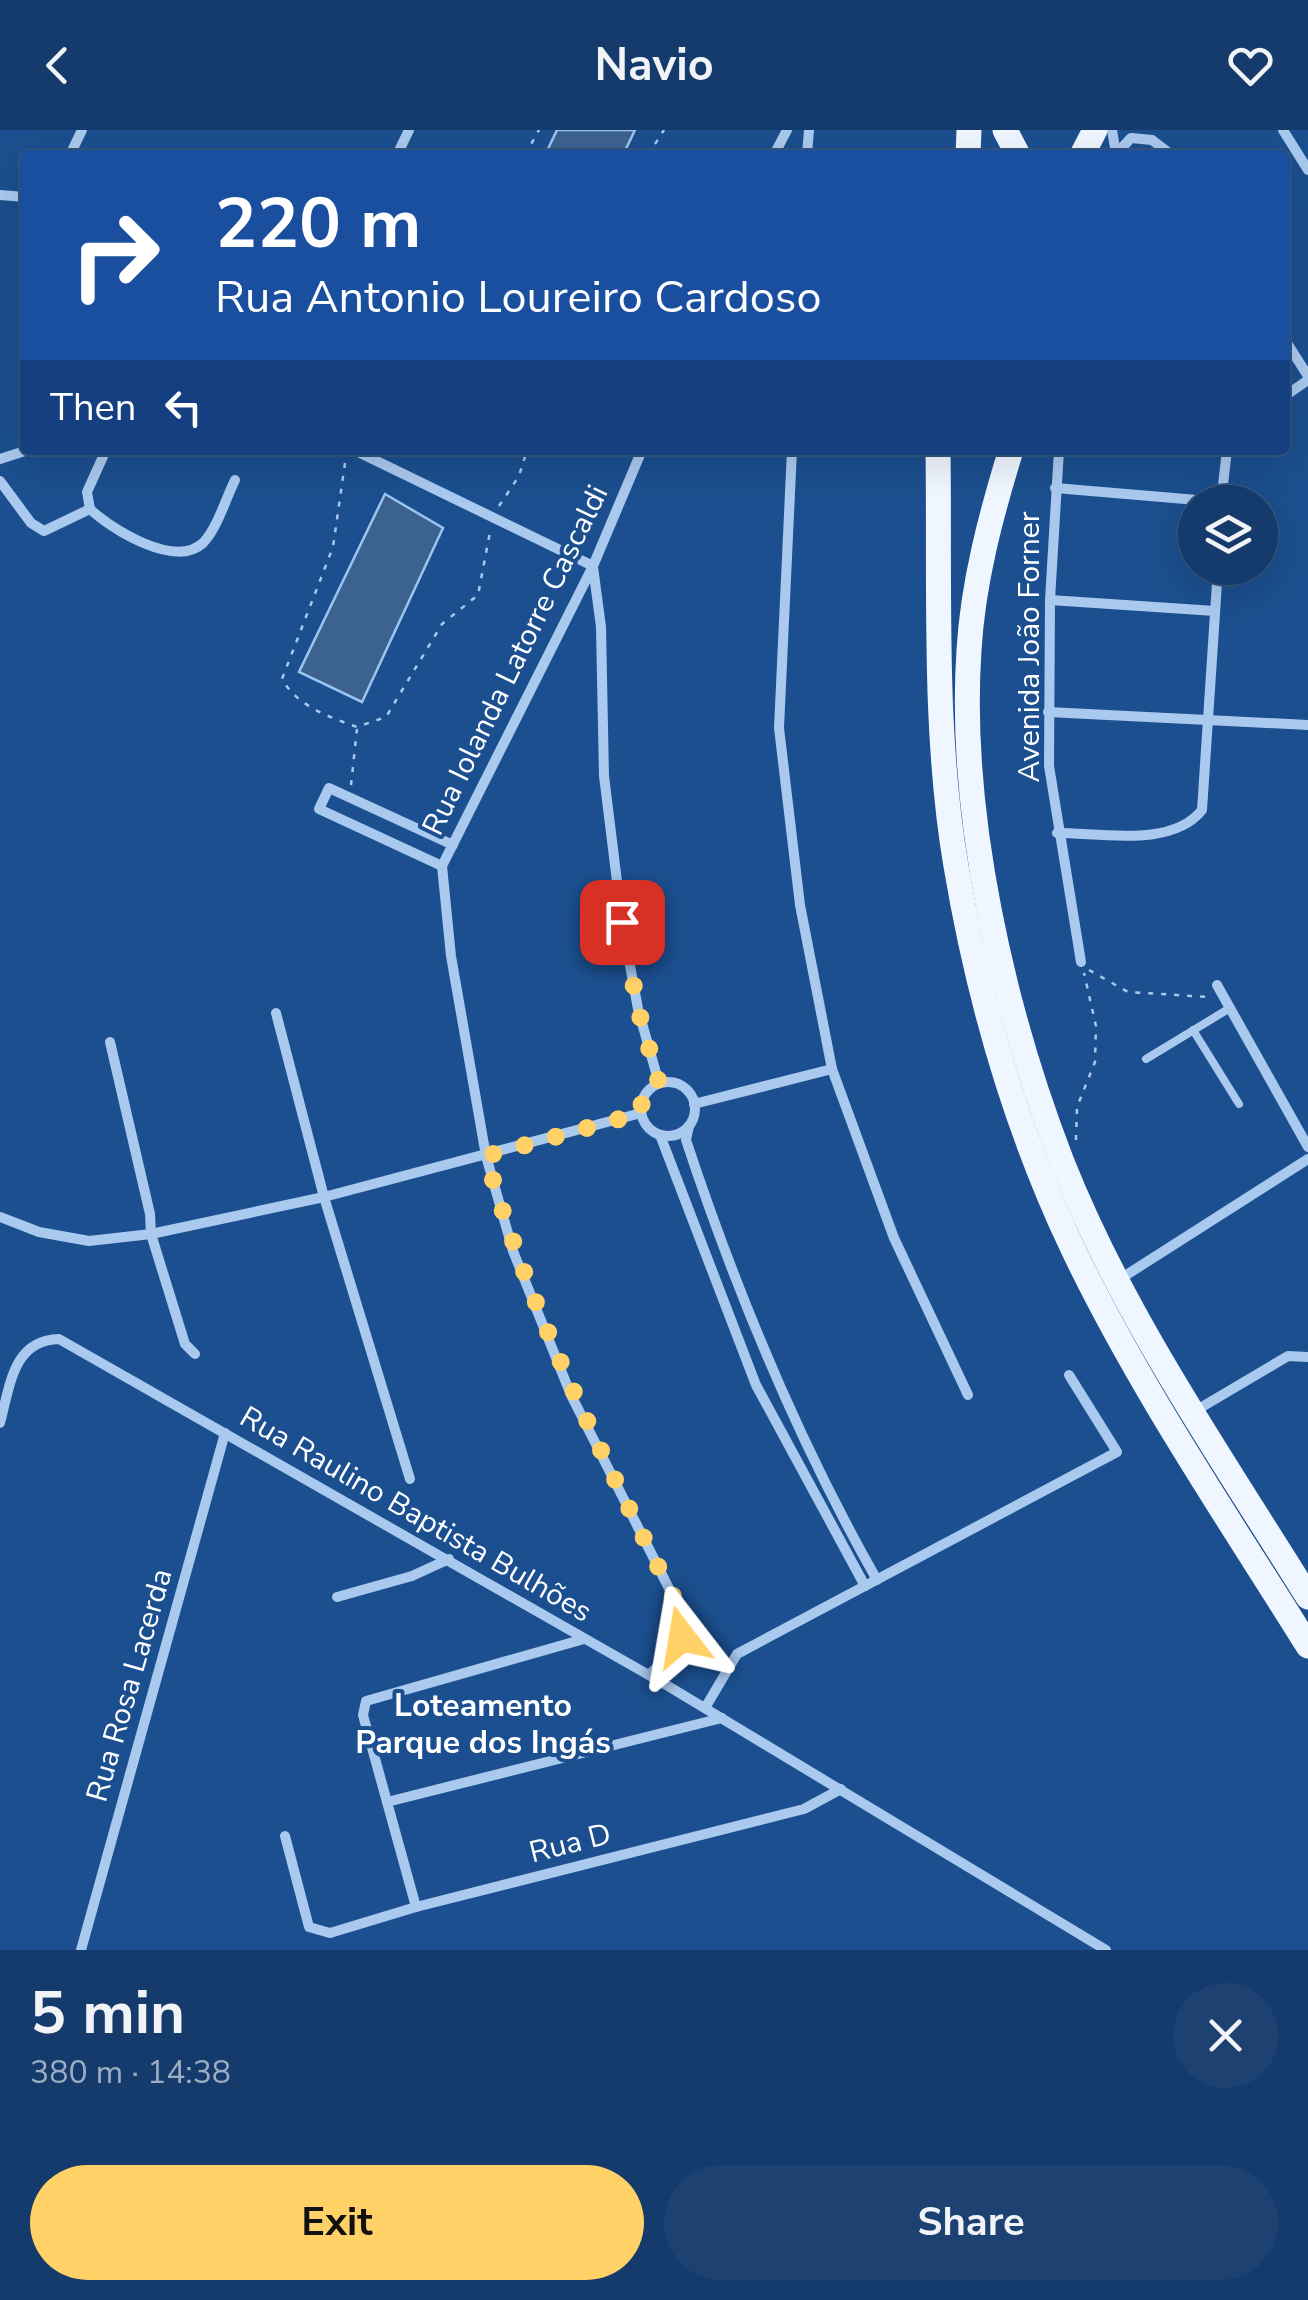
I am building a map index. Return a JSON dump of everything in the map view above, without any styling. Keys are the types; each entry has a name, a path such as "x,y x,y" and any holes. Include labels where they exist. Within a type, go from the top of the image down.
{"main road":[{"path":"938,455 943,712 955,863 978,972 1009,1086 1066,1232 1110,1322 1308,1646"},
{"path":"1010,455 972,616 968,699 976,814 1004,968 1032,1076 1063,1164 1119,1280 1194,1412 1308,1597"}],"street":[{"path":"1283,130 1308,170"},
{"path":"1120,150 1131,138 1140,137 1163,150"},
{"path":"1290,348 1308,378"},
{"path":"104,455 87,492 90,509 128,537 155,547 193,548 204,542 236,480"},
{"path":"363,455 493,514 593,566 601,627 604,776 620,904 638,1009 659,1083"},
{"name":"Rua Iolanda Latorre Cascaldi","path":"640,455 593,566 442,866 451,956 486,1156 513,1252 572,1395 685,1620 674,1650 649,1675"},
{"path":"792,455 778,728 800,906 832,1069 894,1238 968,1395"},
{"name":"Avenida João Forner","path":"1059,455 1048,712 1057,832 1081,962"},
{"path":"1223,485 1226,455"},
{"path":"0,481 30,523 44,531 90,509"},
{"path":"1055,488 1178,498"},
{"path":"1057,832 1171,832 1190,824 1202,810 1217,585"},
{"path":"1050,600 1215,611"},
{"path":"1048,712 1308,724"},
{"path":"442,866 319,808 329,788 453,844"},
{"path":"1217,985 1308,1147"},
{"path":"276,1013 324,1197 410,1478"},
{"path":"110,1042 150,1214 150,1234 185,1344 195,1354"},
{"path":"694,1104 832,1069"},
{"path":"865,1586 826,1523 756,1385 660,1135 648,1127 641,1113 642,1098 659,1083 682,1086 694,1104 686,1140 753,1330 815,1465 877,1580"},
{"path":"0,1217 38,1232 89,1241 150,1234 324,1197 641,1113"},
{"path":"660,1135 676,1134 688,1126"},
{"path":"1119,1280 1308,1159"},
{"name":"Rua Raulino Baptista Bulhões","path":"0,1423 16,1368 26,1350 40,1340 59,1340 649,1675 1106,1950"},
{"path":"1194,1412 1288,1356 1308,1357"},
{"path":"705,1708 737,1654 1117,1452 1069,1375"},
{"name":"Rua Rosa Lacerda","path":"80,1950 225,1433"},
{"path":"337,1596 412,1576 449,1559"},
{"path":"416,1907 363,1715 366,1701 584,1639"},
{"path":"387,1802 722,1718"},
{"name":"Rua D","path":"285,1836 309,1926 330,1934 416,1907 804,1810 841,1789"}],"lane":[{"path":"1146,1059 1194,1030 1227,1003"},
{"path":"1194,1030 1239,1104"}],"path":[{"path":"350,455 340,476 333,548 282,679 305,704 356,727 386,717 442,624 478,595 493,514 519,476 525,455"},
{"path":"348,796 356,727"},
{"path":"1081,962 1099,979 1128,992 1227,1003"},
{"path":"1076,1151 1077,1107 1094,1062 1096,1026 1081,962"}],"water":[{"path":"557,130 635,130 625,150 547,150"},
{"path":"385,494 443,528 362,702 299,672"}],"district":[{"name":"Loteamento Parque dos Ingás","path":"483,1724"}],"route":[{"path":"622,922 638,1009 659,1083 642,1098 641,1113 486,1156 513,1252 572,1395 685,1620 682,1637"}]}
